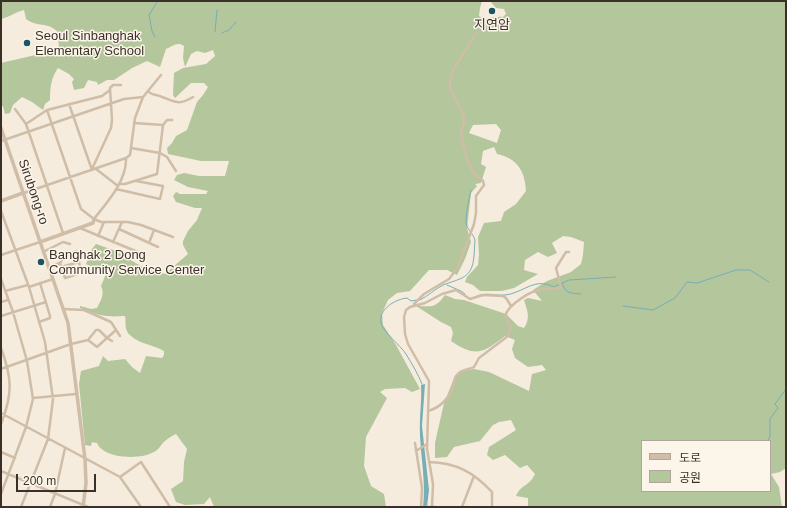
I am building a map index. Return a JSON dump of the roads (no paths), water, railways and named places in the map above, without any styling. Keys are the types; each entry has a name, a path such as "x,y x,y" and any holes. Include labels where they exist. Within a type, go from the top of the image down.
{"street":[{"path":"432,507 433,484 426,444 429,380 408,346 405,334 405,313 408,308 420,297 451,277 460,262 474,224 476,213 476,196 484,183 473,172 467,159 462,144 461,133 464,124 464,116 462,110 450,92 450,85 453,70 476,34"},
{"path":"1,201 96,169 126,158 130,155 135,118 143,97 161,75"},
{"path":"26,124 47,110 102,96 110,90 111,86 121,84"},
{"path":"92,170 111,128 112,120 110,90"},
{"path":"148,91 151,95 161,96 173,102 187,101 193,98"},
{"path":"3,140 124,99 143,97"},
{"path":"69,104 92,170"},
{"path":"16,110 26,124 63,233"},
{"path":"47,110 81,209 94,219 104,222 122,222 142,225 173,237"},
{"path":"117,186 157,174 163,124 167,120 172,120"},
{"path":"134,123 163,124"},
{"name":"Sirubong-ro","path":"1,128 3,140 68,323 85,459 86,482 83,506"},
{"path":"131,148 160,153 167,156 176,171"},
{"path":"1,255 92,223 117,186 126,167 126,158"},
{"path":"96,169 117,186 160,199 163,186 134,181"},
{"path":"1,211 28,286 39,322 47,353 52,397 48,439 21,507"},
{"path":"98,236 104,222"},
{"path":"113,242 122,222"},
{"path":"80,228 145,256"},
{"path":"119,229 158,247"},
{"path":"149,243 154,230"},
{"path":"43,252 63,242 70,244"},
{"path":"48,268 60,263 65,255 77,251 82,272 81,274 65,278 60,263"},
{"path":"428,411 439,406 449,395 455,376 458,373 474,367 479,358 508,336 511,327 505,316 506,312 511,306 532,292 544,289 555,290 562,287 556,268 566,252 570,252"},
{"path":"61,267 79,262"},
{"path":"1,279 13,312 27,360 32,398 26,428 1,494"},
{"path":"4,290 28,286 53,279"},
{"path":"39,322 50,318 40,283"},
{"path":"414,304 426,303 442,294 456,290 470,299 483,295 505,297 511,306"},
{"path":"1,302 8,300"},
{"path":"1,316 46,302"},
{"path":"63,308 78,309 92,313 111,322 120,336"},
{"path":"1,369 71,344 88,340 97,330 112,341"},
{"path":"88,340 98,347 116,330"},
{"path":"1,348 8,366 10,389 8,405 1,424"},
{"path":"32,398 76,394"},
{"path":"1,413 26,428 120,477 141,507"},
{"path":"415,443 422,488 421,507 436,507"},
{"path":"417,451 426,444"},
{"path":"50,507 55,494 65,448"},
{"path":"1,452 15,458"},
{"path":"120,477 141,462 170,507"},
{"path":"429,462 453,465 474,476 492,492 492,507"},
{"path":"1,471 88,507"},
{"path":"462,507 468,486 474,476"}],"water":[{"path":"425,384 422,426 429,490 427,507 423,507 424,480 420,422 421,385"}],"waterway":[{"path":"155,37 152,31 149,15 157,2"},
{"path":"215,32 217,10"},
{"path":"222,33 229,30 236,22"},
{"path":"420,300 443,285 460,279 471,269 473,264 475,240 467,226 466,221 471,190"},
{"path":"623,306 653,310 675,298 687,282 697,283 736,270 750,270 769,282"},
{"path":"477,296 484,294 510,294 535,284 547,284 554,287 569,280 616,277"},
{"path":"562,283 563,287 567,291 581,294"},
{"path":"447,285 465,294"},
{"path":"417,300 411,301 407,298 393,303 382,313 381,323 385,331 406,354 422,384"},
{"path":"768,440 770,436 770,419 778,408 775,404 786,389"}],"place":[{"name":"지연암","path":"492,11"},
{"name":"Seoul Sinbanghak Elementary School","path":"27,43"},
{"name":"Banghak 2 Dong Community Service Center","path":"41,262"}]}
